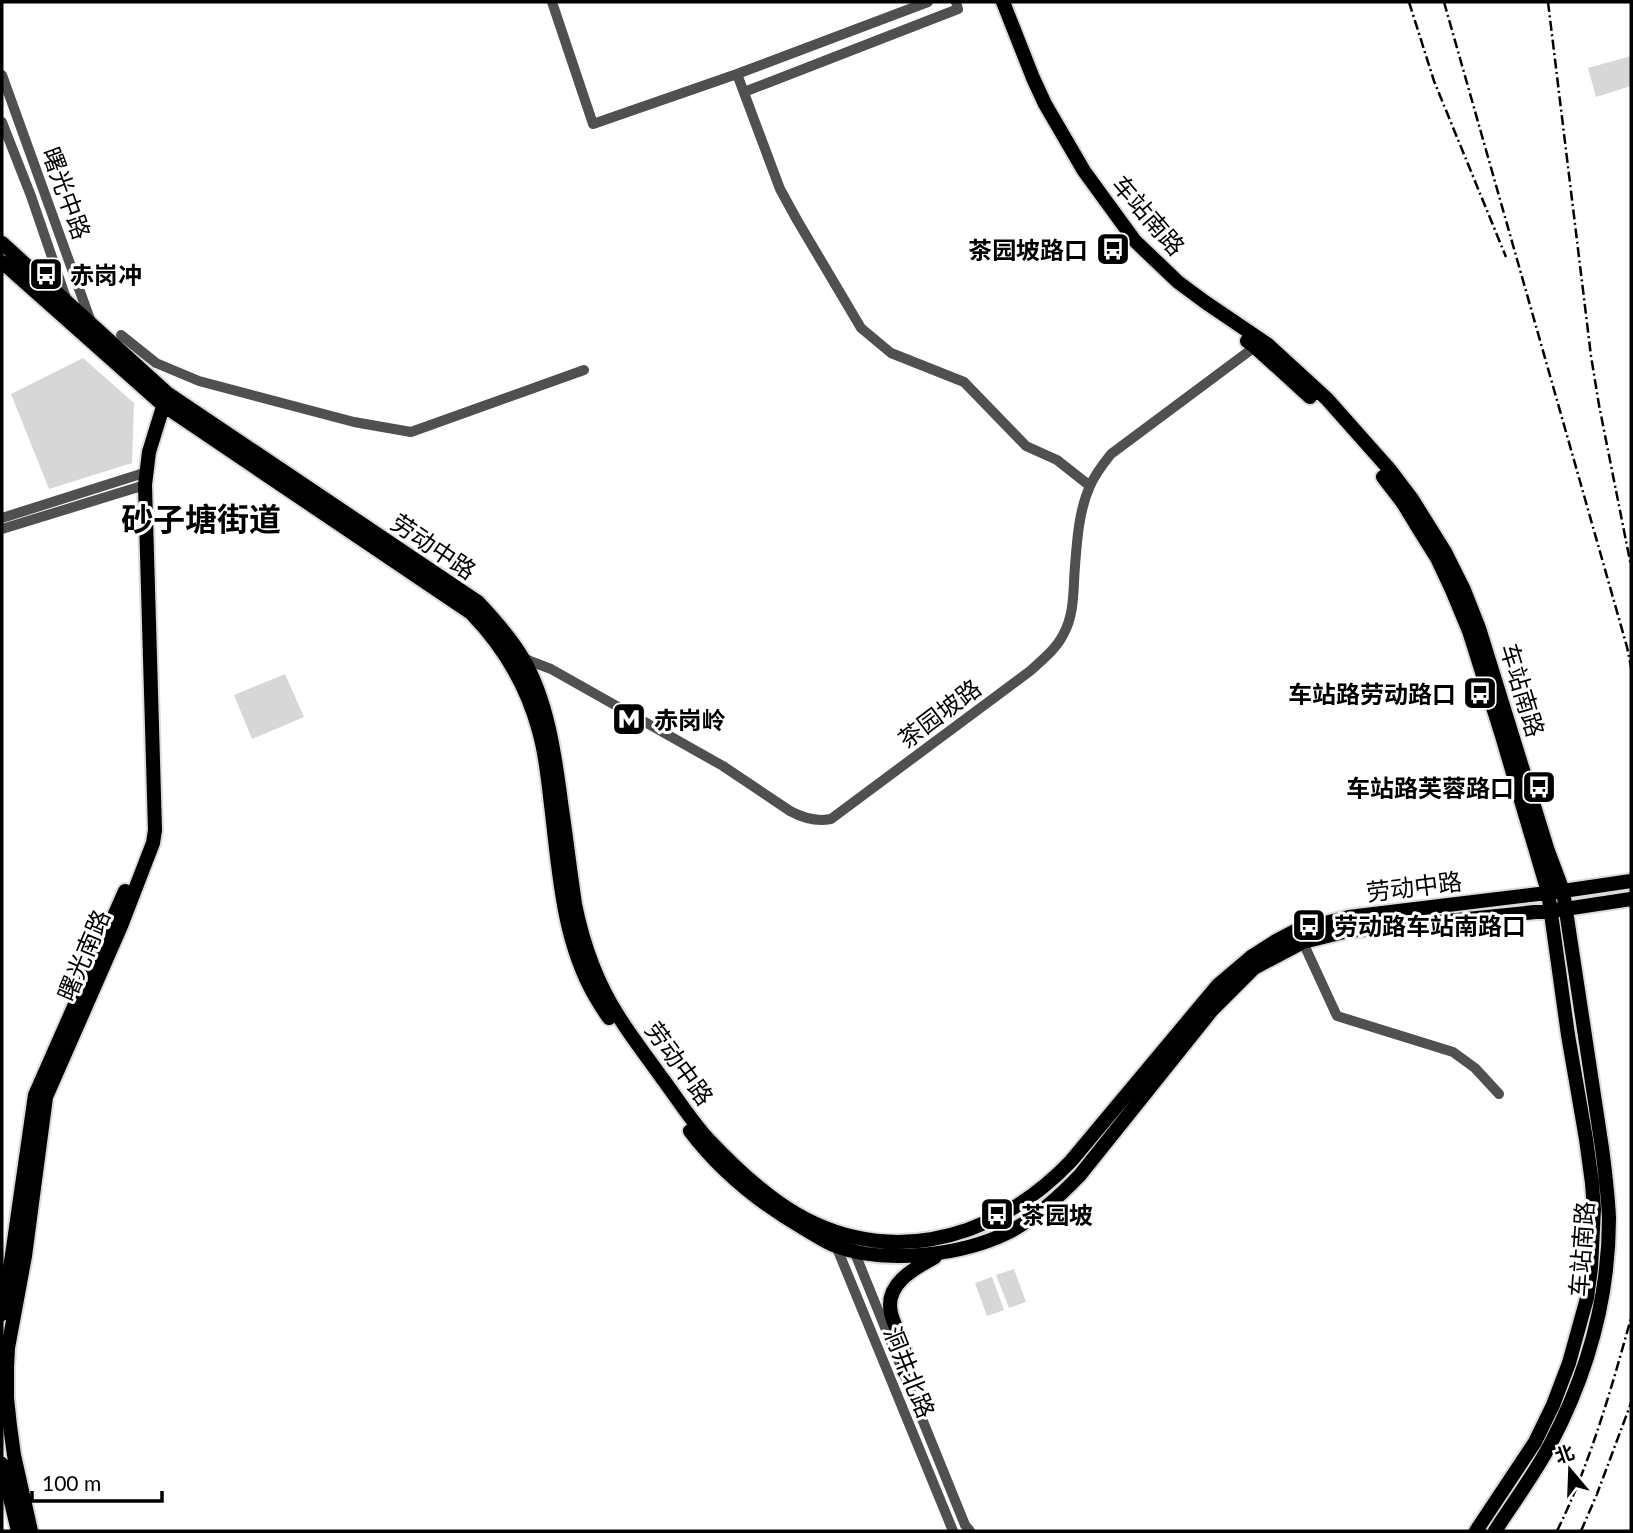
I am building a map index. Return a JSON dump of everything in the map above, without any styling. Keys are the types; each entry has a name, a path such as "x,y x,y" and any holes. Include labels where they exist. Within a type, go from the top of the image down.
{"main road":[{"name":"车站南路","path":"995,2 1038,106 1079,177 1129,246 1172,288 1259,343"},
{"name":"车站南路","path":"1003,2 1045,104 1084,172 1135,241 1178,282 1259,343 1320,405 1404,503 1437,558 1469,631 1555,892 1575,968 1607,1184 1609,1218 1605,1277 1589,1349 1567,1409 1549,1447 1494,1531"},
{"name":"劳动中路","path":"2,243 92,325 161,396 478,602 503,631 523,658 540,698 555,760 579,925 604,992 619,1017 706,1136 758,1186 780,1203 828,1229 865,1240 903,1242 946,1237 1007,1213 1058,1175 1071,1161 1218,985 1251,957 1276,941 1300,936 1558,910 1631,898"},
{"name":"劳动中路","path":"2,262 75,328 161,396 471,612 500,647 530,703 546,761 561,887 569,927 580,964 594,995 677,1115 710,1156 766,1205 835,1246 889,1256 930,1255 993,1238 1008,1232 1039,1212 1080,1175 1229,992 1254,968 1300,936 1349,917 1631,881"},
{"name":"曙光南路","path":"2,1314 35,1095 131,877 147,830 140,452 161,396"},
{"name":"车站南路","path":"1476,1531 1535,1442 1553,1405 1569,1363 1587,1298 1594,1238 1592,1183 1558,970 1558,910"},
{"path":"904,1371 905,1354 890,1308 892,1295 903,1277 914,1268 947,1251"},
{"name":"曙光南路","path":"13,1255 7,1398 14,1455 31,1531"},
{"path":"2,1464 18,1531"}],"street":[{"path":"552,2 593,124 737,74 928,2"},
{"path":"744,92 958,9 956,2"},
{"path":"737,74 780,189 861,328 891,353 964,382 1026,446 1057,460 1090,486"},
{"name":"曙光中路","path":"2,75 92,325"},
{"name":"曙光中路","path":"2,122 31,196 75,328"},
{"path":"121,335 156,363 199,381 354,422 411,432 584,370"},
{"name":"茶园坡路","path":"500,647 551,669 723,766 790,811 819,821 831,819 1019,679 1051,652 1063,636 1069,621 1080,522 1090,486 1099,469 1111,454 1259,343"},
{"path":"2,518 141,480"},
{"path":"2,529 141,480"},
{"path":"1300,936 1337,1016 1453,1052 1475,1068 1499,1094"},
{"name":"洞井北路","path":"828,1229 953,1531"},
{"name":"洞井北路","path":"848,1236 965,1525 970,1531"}],"shaded area":[{"path":"1631,56 1631,86 1596,97 1588,68"},
{"path":"83,358 134,403 132,463 49,489 11,394"},
{"path":"285,674 304,717 252,739 234,695"},
{"path":"1014,1269 1026,1302 1009,1308 996,1275"},
{"path":"992,1277 1004,1310 987,1316 975,1283"}],"railway":[{"path":"1409,2 1434,81 1506,257"},
{"path":"1444,2 1631,667"},
{"path":"1548,2 1591,356 1631,566"},
{"path":"1557,1531 1590,1453 1631,1318"},
{"path":"1581,1531 1631,1403"}],"place":[{"name":"茶园坡路口","path":"1113,249"},
{"name":"赤岗冲","path":"46,274"},
{"name":"车站路劳动路口","path":"1480,693"},
{"name":"赤岗岭","path":"629,719"},
{"name":"车站路芙蓉路口","path":"1539,787"},
{"name":"劳动路车站南路口","path":"1309,925"},
{"name":"茶园坡","path":"997,1214"}],"district":[{"name":"砂子塘街道","path":"201,518"}]}
